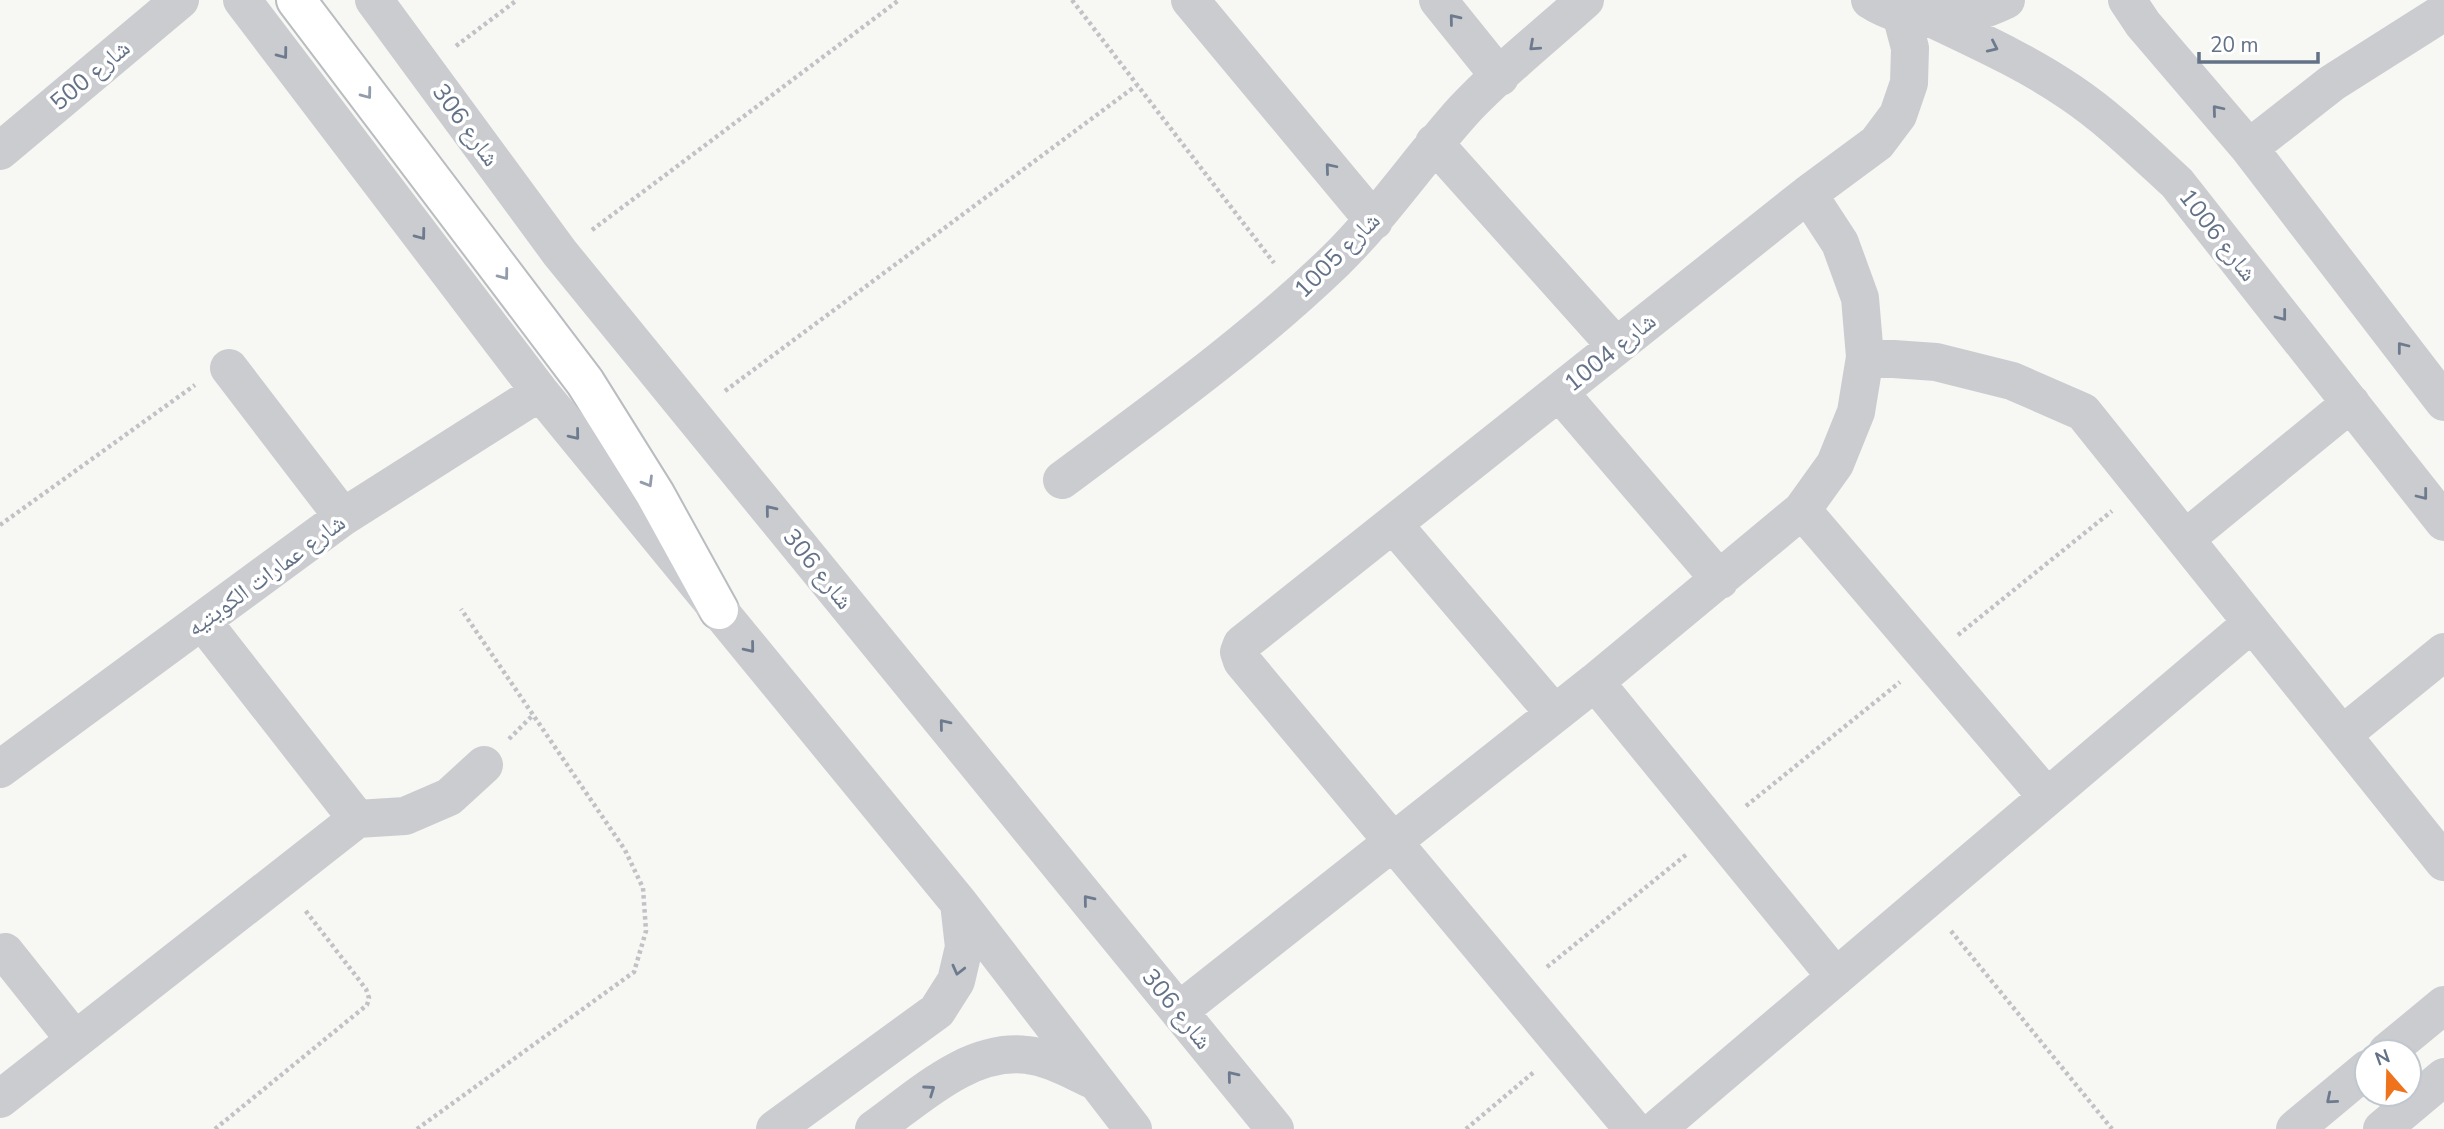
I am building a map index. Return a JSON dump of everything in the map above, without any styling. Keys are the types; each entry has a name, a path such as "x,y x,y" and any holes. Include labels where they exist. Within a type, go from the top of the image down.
{"highway":[{"path":"296,0 585,382 655,494 719,610"}],"street":[{"name":"شارع 500","path":"0,151 180,0"},
{"path":"242,0 540,392 959,903 1133,1129"},
{"name":"شارع 306","path":"374,0 560,253 1275,1129"},
{"path":"1190,0 1374,221"},
{"path":"1438,0 1500,76"},
{"name":"شارع 1005","path":"1062,480 1232,353 1299,295 1374,221 1434,143 1466,108 1585,0"},
{"path":"1901,11 1960,17 2006,0"},
{"path":"2127,0 2143,24 2249,148 2444,402"},
{"name":"شارع 1004","path":"1393,843 1241,661 1242,644 1877,142 1898,115 1909,83 1910,48 1901,11"},
{"name":"شارع 1006","path":"1901,11 2003,52 2071,92 2133,142 2177,183 2444,522"},
{"path":"2249,148 2332,83 2436,16"},
{"path":"1434,143 1616,346"},
{"path":"1179,1011 1595,682 1802,510 1835,464 1856,412 1865,357 1860,298 1840,243 1808,194"},
{"path":"1865,357 1949,365 2012,381 2083,412 2444,863"},
{"path":"229,368 344,517"},
{"name":"شارع عمارات الكويتيه","path":"0,769 344,517 540,392"},
{"path":"1559,392 1720,580"},
{"path":"2185,539 2351,403"},
{"path":"1802,510 2047,797"},
{"path":"1393,524 1554,713"},
{"path":"203,622 357,819"},
{"path":"1657,1129 2252,623"},
{"path":"2342,735 2444,652"},
{"path":"1595,682 1836,977"},
{"path":"0,1099 357,819 405,816 449,797 484,765"},
{"path":"1393,843 1633,1129"},
{"path":"775,1129 937,1011 956,981 964,947 959,903"},
{"path":"5,952 75,1040"},
{"path":"2404,1038 2444,1004"},
{"path":"874,1129 971,1062 1001,1053 1030,1055 1093,1080"},
{"path":"2382,1129 2444,1077"},
{"path":"2295,1129 2353,1081"}],"path":[{"path":"425,69 517,0"},
{"path":"560,253 899,0"},
{"path":"1072,0 1299,295"},
{"path":"693,415 1137,85"},
{"path":"0,525 218,369 229,368"},
{"path":"1517,991 2143,486"},
{"path":"417,1129 634,972 646,931 643,888 625,850 461,609"},
{"path":"215,1129 367,1005 369,998 366,989 281,878"},
{"path":"1926,900 2112,1129"},
{"path":"1466,1129 1564,1047"}]}
